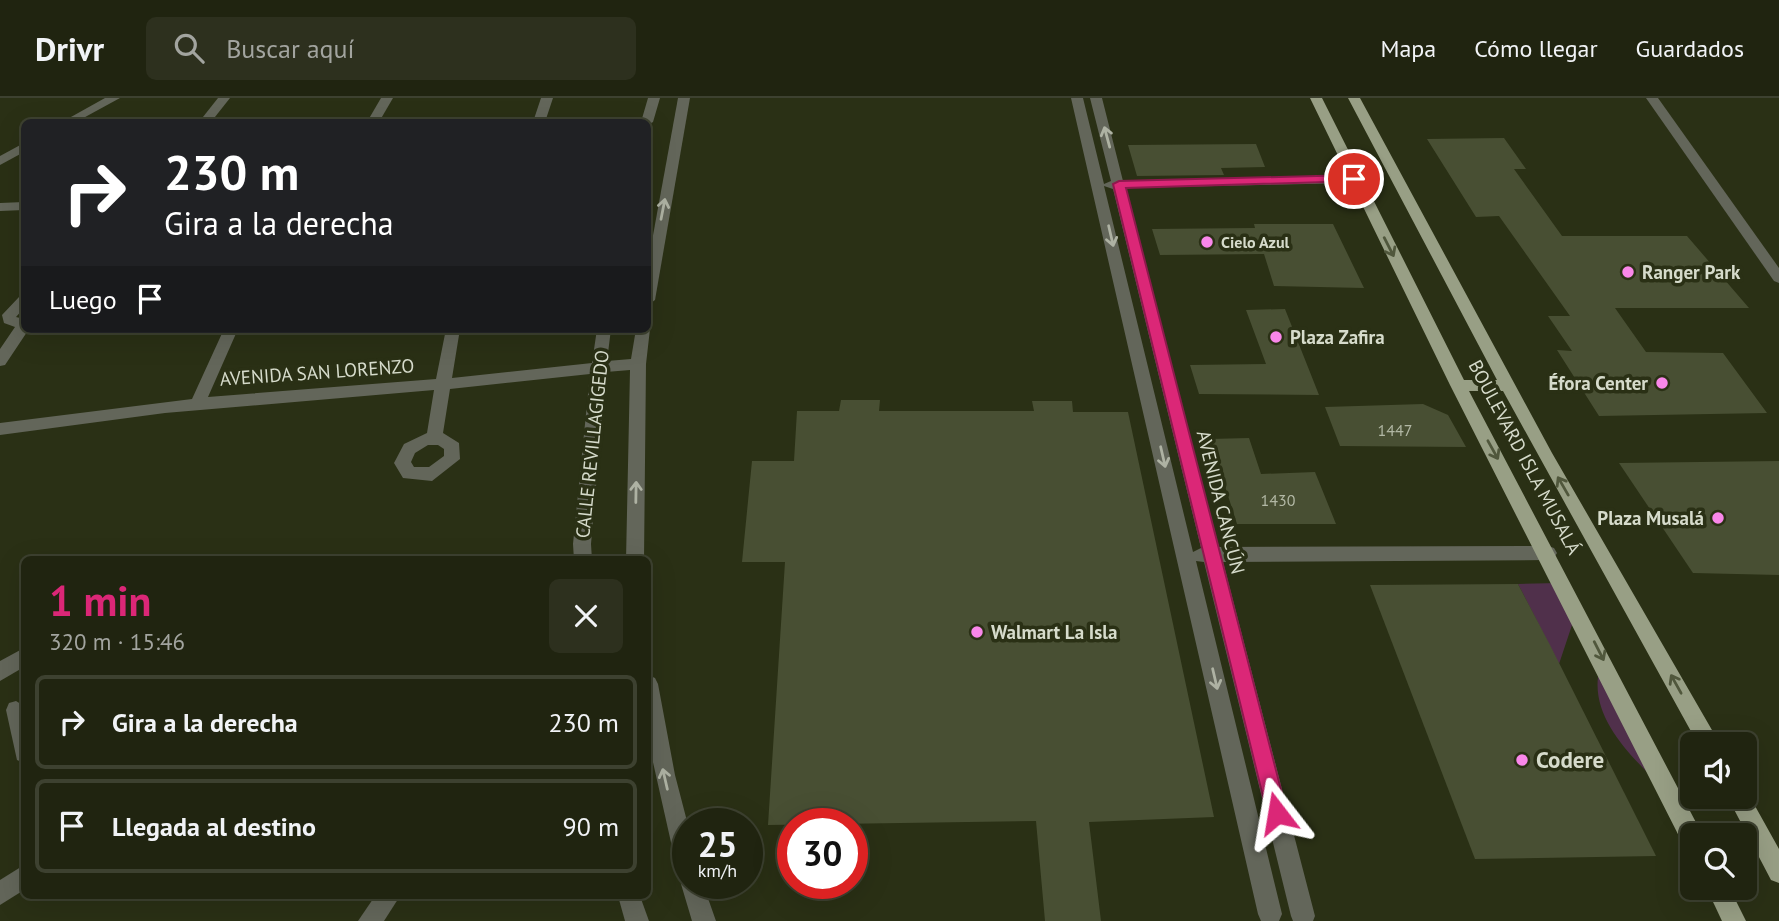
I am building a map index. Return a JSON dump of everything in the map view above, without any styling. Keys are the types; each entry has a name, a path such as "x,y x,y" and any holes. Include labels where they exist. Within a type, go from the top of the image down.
{"main road":[{"name":"BOULEVARD ISLA MUSALÁ","path":"1316,98 1458,385 1548,553 1684,823"},
{"name":"BOULEVARD ISLA MUSALÁ","path":"1354,98 1508,387 1702,732"},
{"path":"1458,385 1508,387"},
{"path":"1745,809 1779,872"},
{"path":"1724,900 1734,921"}],"street":[{"path":"74,119 114,98"},
{"path":"207,119 224,98"},
{"path":"375,119 387,98"},
{"path":"540,119 547,98"},
{"path":"648,119 654,98"},
{"path":"651,283 684,98"},
{"path":"1077,98 1186,555 1267,918 1295,913 1307,919"},
{"name":"AVENIDA CANCÚN","path":"1096,98 1307,919"},
{"path":"1653,98 1779,278"},
{"path":"0,161 21,149"},
{"path":"1099,185 1354,179"},
{"path":"0,207 21,206"},
{"path":"21,303 9,315 9,320 21,324"},
{"path":"0,361 21,330"},
{"path":"198,403 229,333"},
{"path":"434,438 452,333"},
{"name":"CALLE REVILLAGIGEDO","path":"583,556 598,367 603,333"},
{"name":"CALLE REVILLAGIGEDO","path":"635,556 638,363 642,333"},
{"name":"AVENIDA SAN LORENZO","path":"0,429 65,417 198,403 443,384 638,363"},
{"path":"1186,555 1548,553"},
{"path":"0,672 21,659"},
{"path":"651,701 672,808"},
{"path":"14,710 21,740"},
{"path":"0,894 21,878"},
{"path":"370,921 387,899"},
{"path":"630,899 637,921"},
{"path":"697,899 704,921"}],"shaded area":[{"path":"1558,583 1573,622 1559,664 1518,584"},
{"path":"1600,667 1658,783 1623,746 1605,716 1599,701"}],"building":[{"path":"1504,138 1526,169 1514,169 1562,236 1687,236 1749,308 1615,308 1646,352 1723,353 1767,413 1599,416 1557,350 1572,351 1548,316 1570,316 1499,216 1476,217 1427,139"},
{"path":"1256,144 1265,167 1221,168 1224,175 1137,176 1128,145"},
{"path":"1254,224 1333,224 1364,288 1274,286 1264,254 1160,255 1152,229 1255,228"},
{"name":"Plaza Zafira","path":"1285,309 1319,395 1199,394 1190,365 1266,364 1246,310"},
{"name":"Walmart La Isla","path":"841,400 880,400 879,411 1034,411 1032,401 1072,401 1073,412 1128,412 1214,817 1089,822 1101,921 1045,921 1036,821 868,824 868,808 777,808 777,825 768,825 785,562 742,562 752,461 794,461 797,411 839,411"},
{"path":"1423,404 1448,415 1466,447 1340,446 1325,407"},
{"path":"1249,438 1261,474 1315,472 1336,524 1237,524 1210,439"},
{"name":"Plaza Musalá","path":"1779,461 1779,575 1693,573 1619,463"},
{"name":"Codere","path":"1518,584 1656,856 1475,859 1370,585"}],"place":[{"name":"Cielo Azul","path":"1207,242"},
{"name":"Ranger Park","path":"1628,272"},
{"name":"Plaza Zafira","path":"1276,337"},
{"name":"Éfora Center","path":"1662,383"},
{"name":"Plaza Musalá","path":"1718,518"},
{"name":"Walmart La Isla","path":"977,632"},
{"name":"Codere","path":"1522,760"}],"route":[{"path":"1277,813 1119,184 1354,179"}]}
